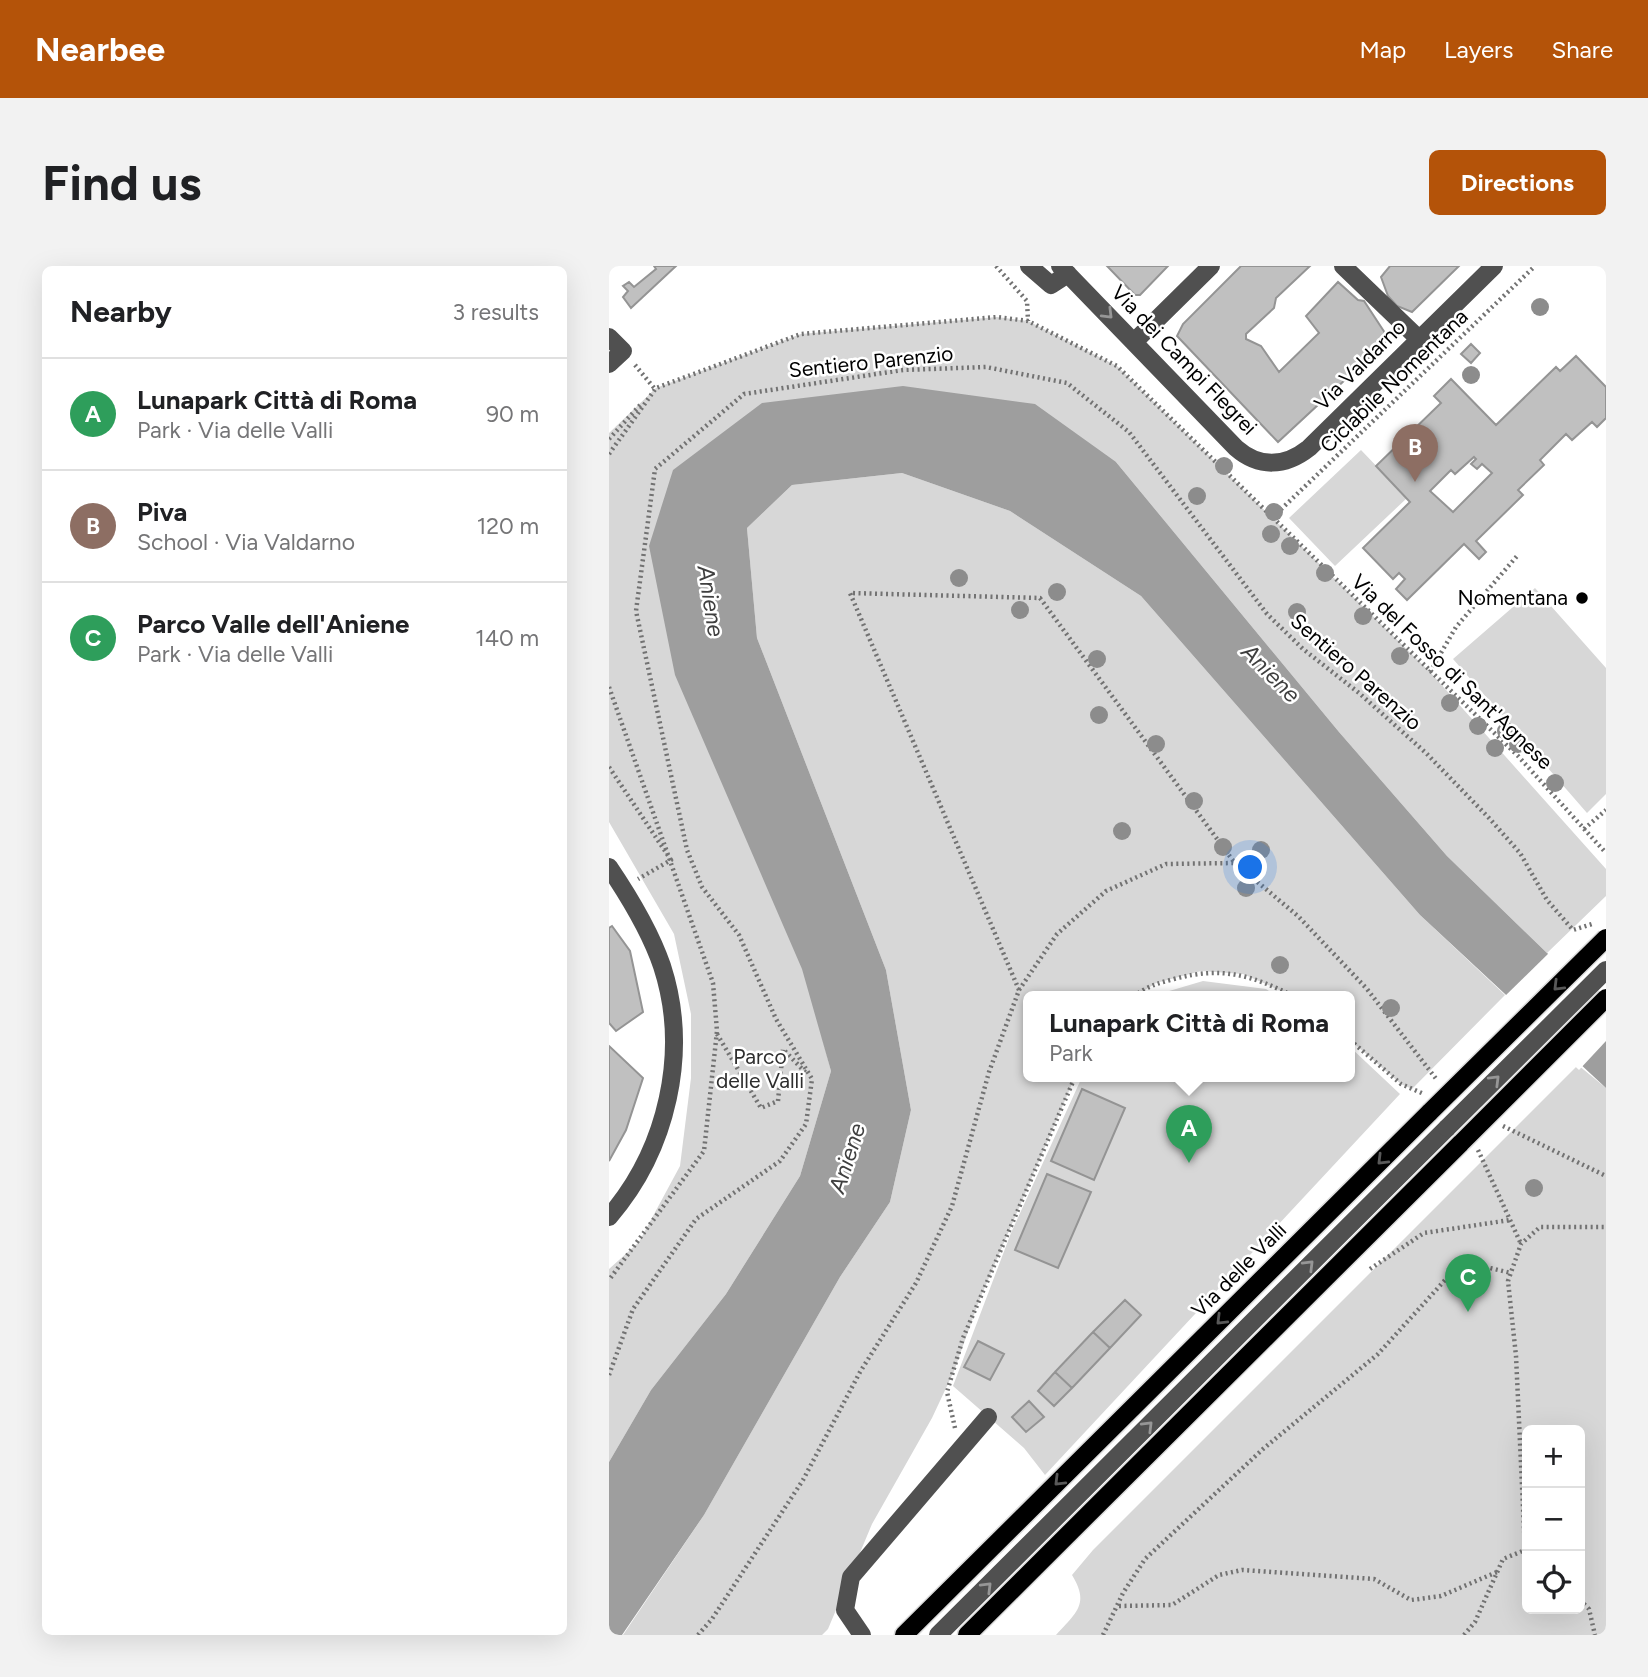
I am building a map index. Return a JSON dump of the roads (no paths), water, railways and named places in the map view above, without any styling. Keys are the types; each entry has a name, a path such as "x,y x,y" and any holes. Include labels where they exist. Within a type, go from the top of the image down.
{"main road":[{"name":"Via delle Valli","path":"904,1635 1606,938"},
{"path":"967,1635 1468,1144 1606,998"}],"street":[{"path":"1029,266 1051,285 1064,270"},
{"path":"1135,341 1212,266"},
{"path":"1343,266 1419,339"},
{"name":"Via Valdarno","path":"1245,456 1273,463 1299,456 1494,266"},
{"name":"Via dei Campi Flegrei","path":"1064,270 1245,456"},
{"path":"609,337 623,351 609,364"},
{"path":"609,867 650,937 661,965 671,1004 674,1045 668,1099 653,1147 637,1179 609,1217"},
{"path":"609,901 622,888"},
{"path":"938,1635 1606,970"},
{"path":"862,1635 845,1610 851,1577 988,1417"}],"water":[{"name":"Aniene","path":"903,386 1035,404 1116,462 1339,732 1447,856 1547,953 1606,998 1606,1088 1420,915 1141,596 1010,511 902,473 792,485 747,528 757,638 886,970 911,1110 890,1202 840,1277 704,1515 622,1635 609,1635 609,1462 651,1390 726,1294 800,1176 831,1071 802,969 675,675 649,546 673,470 762,403"}],"place":[{"name":"Piva","path":"1415,482"},
{"name":"Nomentana","path":"1582,598"},
{"name":"Lunapark Città di Roma","path":"1189,1163"},
{"name":"Parco Valle dell'Aniene","path":"1468,1312"}],"park label":[{"name":"Parco delle Valli","path":"760,1069"}]}
